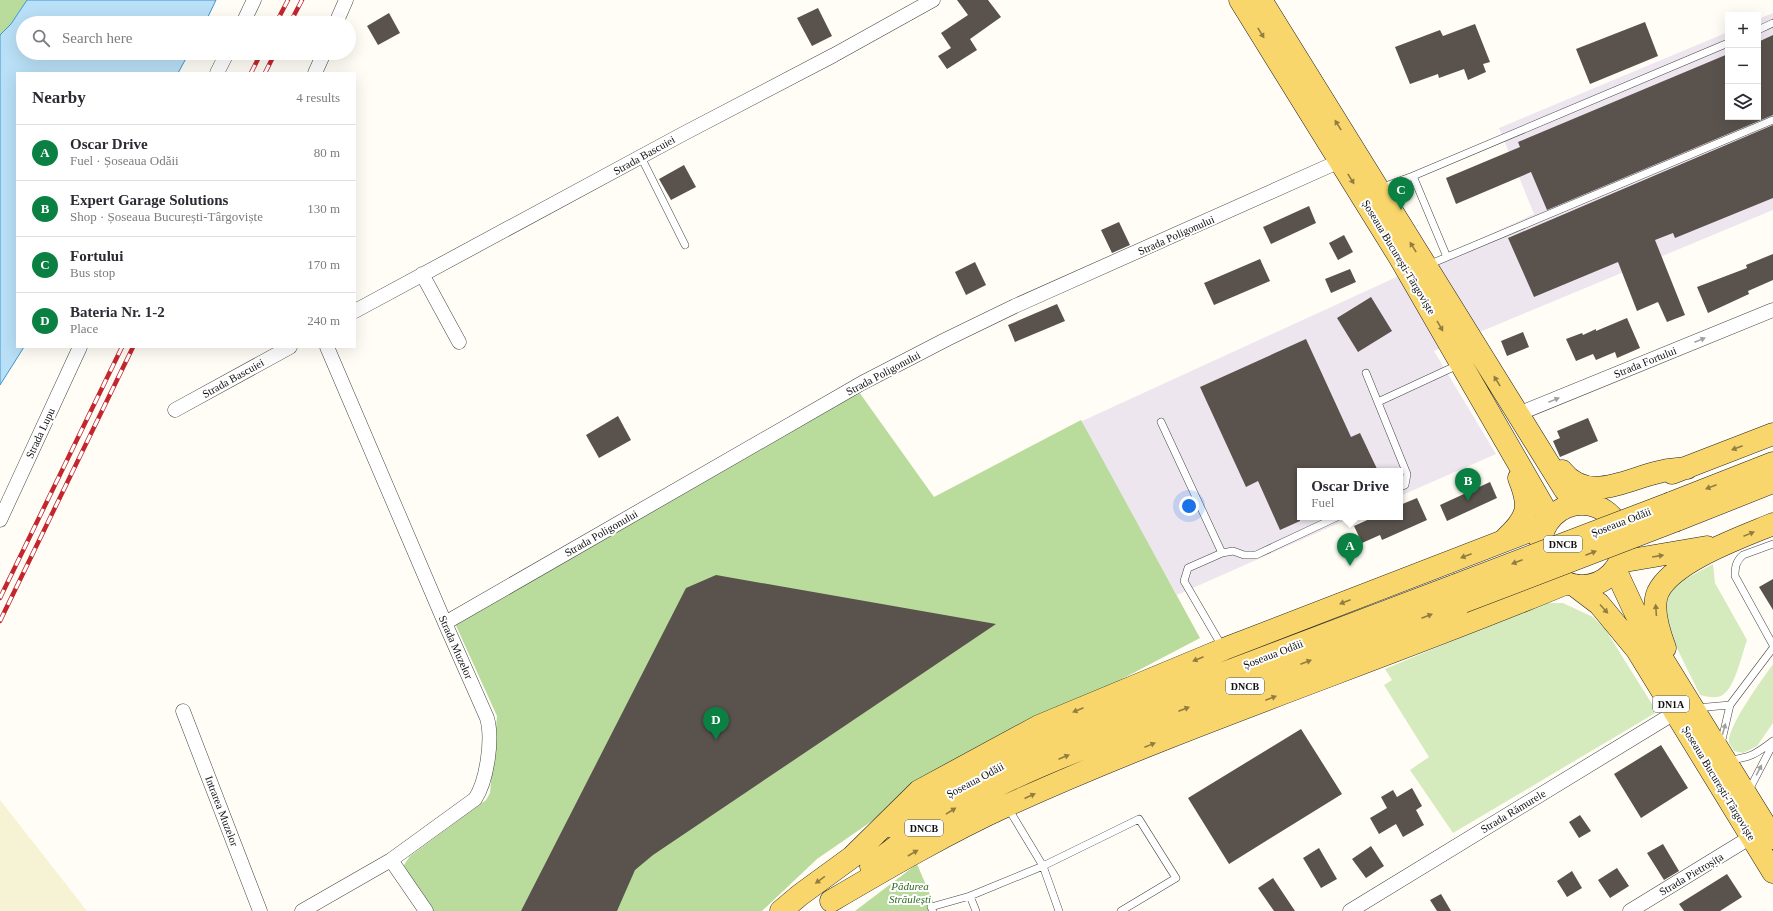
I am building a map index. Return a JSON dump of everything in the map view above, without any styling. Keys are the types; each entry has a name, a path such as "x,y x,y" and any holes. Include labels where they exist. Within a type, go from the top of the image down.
{"main road":[{"name":"Șoseaua București-Târgoviște","path":"1240,0 1400,258 1462,363 1543,506 1547,522"},
{"name":"Șoseaua București-Târgoviște","path":"1264,1 1378,189 1565,490 1587,504"},
{"path":"1520,418 1564,474 1582,486 1616,486 1659,472 1687,468"},
{"path":"852,857 919,791 1038,726 1224,649 1503,542 1547,522 1560,509 1574,504 1587,504 1687,468 1773,434"},
{"path":"1503,542 1513,532 1524,516 1527,503 1508,443"},
{"name":"Șoseaua Odăii","path":"825,906 895,846 958,807 1007,782 1459,594 1674,511 1773,463"},
{"name":"Șoseaua Odăii","path":"1674,511 1773,482"},
{"path":"825,906 924,847 1006,806 1072,777 1211,721 1570,584 1585,586 1597,583 1607,578 1617,566 1623,542 1621,531 1616,522 1605,511 1587,504"},
{"name":"DN1A","path":"1547,522 1541,536 1540,548 1543,559 1548,569 1557,578 1570,584"},
{"path":"1680,687 1658,625 1656,604 1658,592 1675,572 1726,543 1773,524"},
{"path":"1617,566 1726,543"},
{"name":"Șoseaua București-Târgoviște","path":"1617,566 1635,612 1680,687 1685,710 1751,837 1773,872"},
{"name":"Șoseaua București-Târgoviște","path":"1570,584 1599,604 1627,636 1722,756 1773,838"},
{"name":"Șoseaua Odăii","path":"781,911 852,857 960,785 1032,750 1200,682 1459,594"}],"street":[{"path":"246,16 254,0"},
{"path":"339,16 346,0"},
{"name":"Strada Bascuiei","path":"356,310 834,55 933,0"},
{"path":"218,72 224,60"},
{"path":"315,72 321,60"},
{"name":"Strada Poligonului","path":"445,623 862,384 934,346 1015,306 1340,161"},
{"path":"422,274 460,342"},
{"name":"Strada Fortului","path":"1520,418 1773,310"},
{"name":"Strada Lupu","path":"0,520 80,348"},
{"name":"Strada Bascuiei","path":"175,410 288,348"},
{"name":"Strada Muzelor","path":"328,348 445,623 488,718 490,734 484,780 481,790 475,799 391,860"},
{"name":"Strada Rămurele","path":"1350,911 1685,710"},
{"name":"Intrarea Muzelor","path":"183,711 260,911"},
{"name":"Strada Pietroșița","path":"1630,911 1751,837"},
{"path":"302,911 391,860 426,911"}],"lane":[{"path":"1761,29 1773,24"},
{"path":"1378,189 1413,176 1725,44"},
{"path":"1426,266 1773,120"},
{"path":"641,157 685,245"},
{"path":"1413,176 1448,257"},
{"path":"1378,402 1462,363"},
{"path":"1366,373 1407,474 1405,485 1403,486"},
{"path":"1161,422 1222,553"},
{"path":"1224,649 1184,581 1188,568 1222,553 1233,551 1244,555 1256,555 1331,520"},
{"path":"1773,544 1743,555 1739,559 1735,570 1735,576 1773,645"},
{"path":"1773,648 1730,705 1722,734 1722,756 1745,758 1758,752 1773,742"},
{"path":"1685,710 1730,705"},
{"path":"1746,796 1773,742"},
{"path":"1006,806 1043,866 1059,911"},
{"path":"933,911 931,907 970,896 1043,866 1139,819 1176,878 1121,911"},
{"path":"970,896 976,911"}],"shaded area":[{"path":"1773,13 1773,210 1434,351 1496,454 1403,495 1403,468 1297,468 1297,520 1346,520 1177,595 1080,422 1534,214 1499,128 1725,33 1725,120 1761,120 1761,18"},
{"path":"0,800 87,911 0,911"}],"green space":[{"path":"0,0 27,0 11,24 0,35"},
{"path":"859,392 934,497 1081,420 1200,638 1059,712 914,792 817,859 762,911 431,911 405,870 404,865 410,856 486,800 490,793 497,716 453,619"},
{"path":"1713,564 1715,583 1747,640 1733,682 1723,695 1717,697 1700,695 1667,628 1665,612 1667,596 1676,584"},
{"path":"1543,603 1563,603 1593,617 1605,629 1657,712 1453,833 1410,770 1429,757 1384,685 1392,680 1385,669"},
{"path":"1773,664 1773,723 1757,746 1743,753 1734,751 1729,743 1733,726 1746,703"},
{"name":"Pădurea Străulești","path":"917,864 937,911 855,911"}],"water":[{"path":"27,0 216,0 208,16 16,16"},
{"path":"16,16 16,60 185,60 179,72 16,72 16,348 23,348 0,385 0,35"}],"building":[{"path":"957,0 988,0 1001,17 970,39 977,50 947,69 938,56 951,48 941,33 968,15"},
{"path":"818,8 832,36 812,46 797,18"},
{"path":"389,13 400,33 378,45 367,26"},
{"path":"1645,22 1658,56 1590,84 1576,49"},
{"path":"1475,24 1490,62 1483,64 1486,72 1468,80 1464,69 1439,78 1438,74 1410,84 1395,47 1440,30 1443,36"},
{"path":"1773,35 1773,115 1547,210 1531,172 1456,204 1446,178 1520,147 1518,142 1725,55 1725,120 1761,120 1761,41"},
{"path":"1773,125 1773,198 1675,238 1673,233 1655,240 1685,315 1667,322 1658,302 1637,311 1618,262 1534,297 1508,238"},
{"path":"684,165 696,187 671,200 659,179"},
{"path":"1309,206 1316,223 1271,244 1263,227"},
{"path":"1119,222 1130,245 1112,253 1101,230"},
{"path":"1344,235 1353,252 1338,260 1329,243"},
{"path":"1773,254 1773,280 1748,291 1749,294 1708,313 1697,287 1747,268 1746,265"},
{"path":"1260,259 1270,281 1214,305 1204,283"},
{"path":"975,262 986,285 966,295 955,272"},
{"path":"1350,269 1356,282 1331,293 1325,279"},
{"path":"1371,297 1392,331 1358,352 1337,318"},
{"path":"1057,304 1065,321 1015,342 1008,325"},
{"path":"1627,318 1640,348 1617,358 1615,352 1596,360 1593,354 1576,361 1566,339 1582,333 1583,335 1596,329 1596,331"},
{"path":"1523,332 1529,347 1507,356 1501,341"},
{"path":"1306,339 1351,437 1360,433 1377,468 1297,468 1297,520 1300,521 1280,530 1258,481 1246,487 1200,387"},
{"path":"618,416 631,440 599,458 586,435"},
{"path":"1588,418 1598,441 1560,457 1553,441 1560,438 1557,431"},
{"path":"1490,482 1497,498 1447,521 1440,505"},
{"path":"1417,498 1427,520 1382,540 1380,535 1362,543 1354,526 1367,520 1403,520 1403,504"},
{"path":"716,575 996,624 653,855 635,870 617,911 521,911 686,588"},
{"path":"1773,579 1773,610 1759,587"},
{"path":"1301,729 1342,794 1229,864 1188,798"},
{"path":"1661,745 1688,788 1641,818 1614,774"},
{"path":"1412,788 1422,806 1416,810 1424,825 1403,837 1396,824 1379,834 1370,818 1387,808 1381,797 1393,790 1397,797"},
{"path":"1580,815 1591,831 1579,838 1569,822"},
{"path":"1663,844 1679,871 1664,880 1647,853"},
{"path":"1371,846 1384,866 1366,878 1352,859"},
{"path":"1319,848 1337,879 1321,888 1303,858"},
{"path":"1617,868 1629,886 1610,898 1598,880"},
{"path":"1572,871 1582,888 1567,897 1557,881"},
{"path":"1727,874 1742,897 1720,911 1684,911 1679,904"},
{"path":"1273,878 1295,911 1274,911 1258,888"},
{"path":"1441,894 1451,911 1437,911 1430,900"}],"railway":[{"path":"280,16 288,0"},
{"path":"294,16 302,0"},
{"path":"252,72 258,60"},
{"path":"266,72 272,60"},
{"path":"0,598 122,348"},
{"path":"0,621 133,348"}],"place":[{"name":"Fortului","path":"1401,210"},
{"name":"Expert Garage Solutions","path":"1468,501"},
{"name":"Oscar Drive","path":"1350,566"},
{"name":"Bateria Nr. 1-2","path":"716,740"}]}
